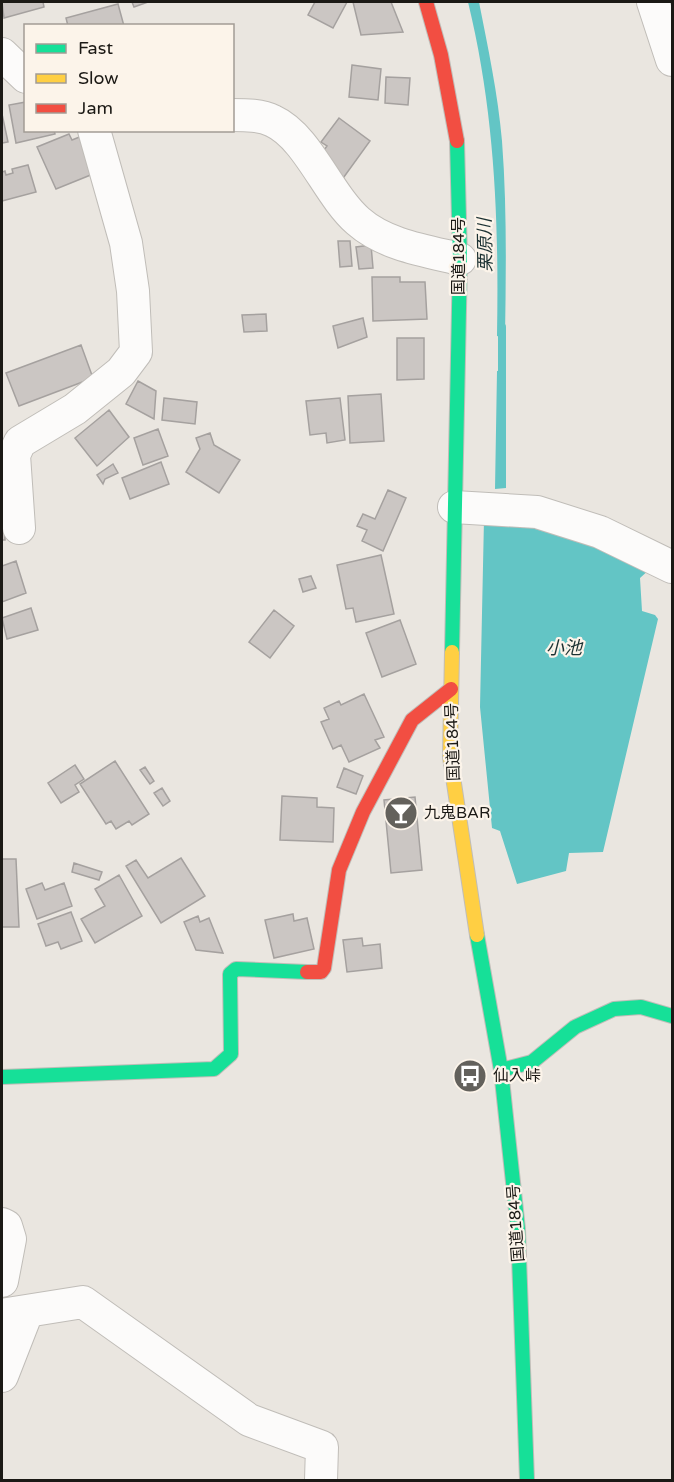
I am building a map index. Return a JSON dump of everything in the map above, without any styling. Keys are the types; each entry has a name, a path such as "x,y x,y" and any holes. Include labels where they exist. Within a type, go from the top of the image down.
{"main road":[{"name":"国道184号","path":"426,2 441,55 459,149 460,259 451,690 452,768 466,879 501,1070 518,1228 527,1480"},
{"path":"2,1077 214,1069 231,1054 230,974 236,969 321,972 324,968 339,870 363,812 376,792 412,720 451,690"},
{"path":"501,1070 532,1062 578,1024 599,1011 621,1006 648,1006 672,1016"}],"street":[{"path":"653,2 672,60"},
{"path":"2,54 24,75"},
{"path":"234,115 251,115 274,121 291,135 339,202 360,223 389,239 460,259"},
{"path":"19,528 14,455 20,442 32,432 75,409 121,372 136,352 133,291 126,243 95,132"},
{"path":"454,507 537,512 600,532 672,567"},
{"path":"2,1224 6,1226 10,1239 2,1281"},
{"path":"2,1376 14,1313 83,1302 249,1420 322,1447 321,1480"}],"water":[{"path":"468,2 479,2 500,123 504,165 505,338 497,336 496,209 490,126"},
{"path":"506,370 506,488 495,489 497,371"},
{"name":"小池","path":"484,519 558,523 650,569 640,578 642,611 655,615 658,619 603,852 569,853 566,871 517,884 500,831 492,828 480,707"}],"building":[{"path":"2,2 43,2 44,7 4,18"},
{"path":"132,2 148,2 134,7"},
{"path":"315,2 347,2 333,28 308,15"},
{"path":"353,2 391,2 403,32 361,35"},
{"path":"118,4 123,24 68,24 66,18"},
{"path":"352,65 381,69 378,100 349,97"},
{"path":"386,77 410,78 408,105 385,103"},
{"path":"24,102 24,132 54,132 55,134 16,143 9,105"},
{"path":"2,114 8,142 2,143"},
{"path":"339,118 370,141 341,181 319,157 327,146 321,142"},
{"path":"69,134 72,140 82,136 98,172 56,189 37,147"},
{"path":"28,165 36,192 2,201 2,172 5,171 6,175 13,173 12,169"},
{"path":"338,241 350,241 352,266 340,267"},
{"path":"371,245 373,268 359,269 356,247"},
{"path":"372,277 400,277 400,282 425,282 427,319 373,321"},
{"path":"266,314 267,331 244,332 242,315"},
{"path":"363,318 367,337 338,348 333,326"},
{"path":"397,338 424,338 424,379 397,380"},
{"path":"81,345 93,378 19,406 6,373"},
{"path":"138,381 156,391 154,419 126,404"},
{"path":"381,394 384,441 350,443 348,396"},
{"path":"164,398 197,402 195,424 162,420"},
{"path":"340,398 345,440 327,443 326,433 310,435 306,401"},
{"path":"109,410 129,437 97,466 75,438"},
{"path":"158,429 168,456 143,465 134,438"},
{"path":"210,433 214,445 240,460 219,493 186,472 200,449 196,438"},
{"path":"161,462 169,484 130,499 122,478"},
{"path":"113,464 118,473 105,479 103,484 97,475"},
{"path":"388,490 406,498 383,551 362,541 367,530 357,526 363,514 375,519"},
{"path":"2,498 5,498 5,540 2,540"},
{"path":"381,555 394,614 356,622 353,608 346,609 337,565"},
{"path":"16,561 26,593 2,602 2,566"},
{"path":"311,576 316,588 303,592 299,579"},
{"path":"31,608 38,630 7,639 2,618"},
{"path":"274,610 294,626 270,658 249,642"},
{"path":"400,620 416,664 382,677 366,633"},
{"path":"364,694 384,737 375,740 380,748 349,762 341,745 333,749 321,722 329,719 324,708 339,701 341,705"},
{"path":"115,761 149,814 132,825 129,821 116,829 111,821 106,824 80,784"},
{"path":"75,765 84,779 75,785 79,792 61,803 48,783"},
{"path":"145,767 154,781 150,784 140,770"},
{"path":"344,768 363,776 356,794 337,787"},
{"path":"162,788 170,801 163,806 154,793"},
{"path":"282,796 317,798 317,807 334,808 333,842 280,840"},
{"path":"415,797 422,870 391,873 384,800"},
{"path":"181,858 205,896 161,923 126,866 136,860 148,878"},
{"path":"2,859 16,859 19,927 2,927"},
{"path":"74,863 102,872 99,880 72,872"},
{"path":"119,875 142,916 95,943 81,919 105,906 95,889"},
{"path":"42,883 45,890 64,883 72,906 37,919 26,889"},
{"path":"71,912 82,941 61,949 58,942 46,946 38,924"},
{"path":"293,914 294,921 307,918 314,949 274,958 265,920"},
{"path":"198,916 200,922 209,918 223,953 196,950 184,922"},
{"path":"362,938 363,946 380,944 382,968 347,972 343,940"}],"waterway":[{"name":"栗原川","path":"502,327 502,380"}],"traffic: fast":[{"path":"452,652 460,259 457,141"},
{"path":"477,935 501,1070 518,1229 527,1480"},
{"path":"2,1077 214,1069 231,1054 230,974 236,969 307,972"},
{"path":"501,1070 532,1062 575,1027 614,1009 641,1007 672,1016"}],"traffic: slow":[{"path":"452,652 450,757 477,935"}],"traffic: jam":[{"path":"426,2 441,55 457,141"},
{"path":"307,972 321,972 324,968 339,870 363,812 412,720 451,689"}],"place":[{"name":"九鬼BAR","path":"401,813"},
{"name":"仙入峠","path":"470,1076"}]}
